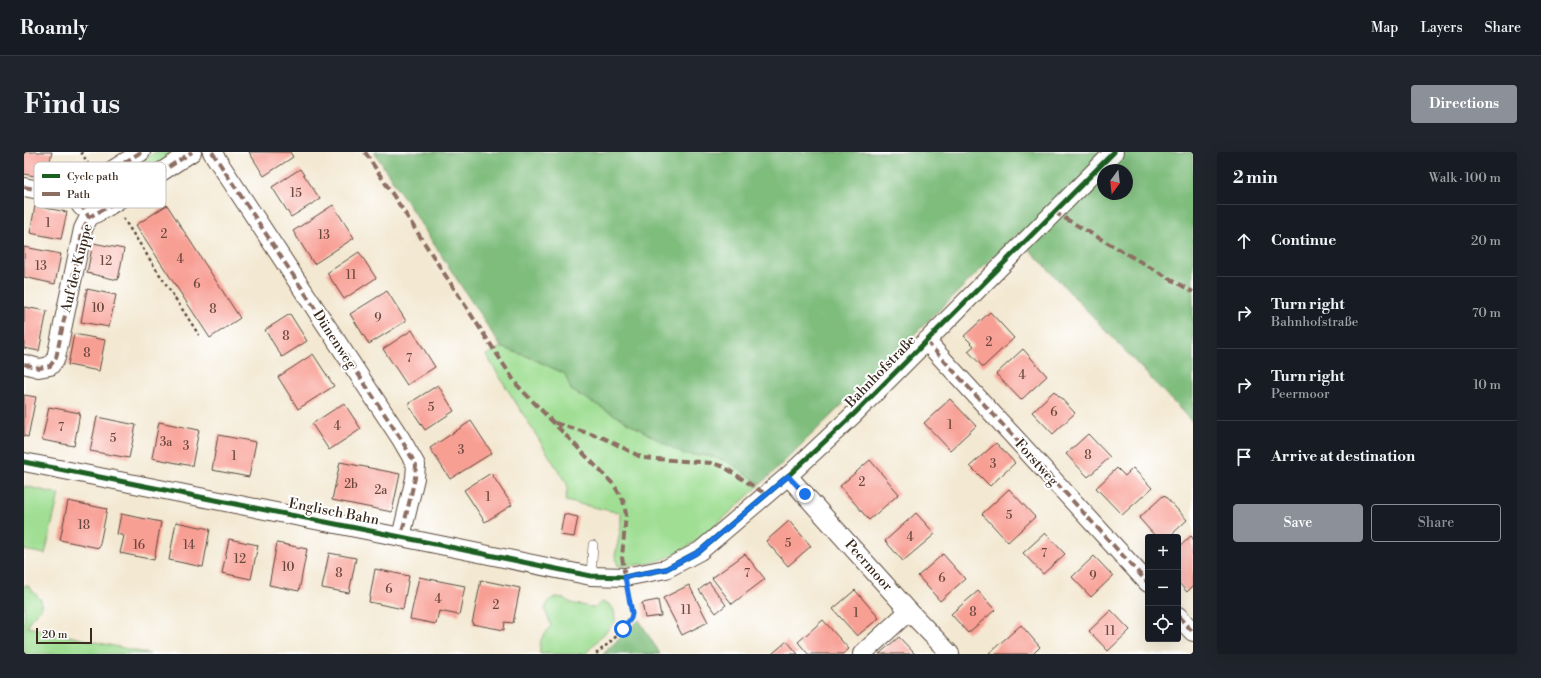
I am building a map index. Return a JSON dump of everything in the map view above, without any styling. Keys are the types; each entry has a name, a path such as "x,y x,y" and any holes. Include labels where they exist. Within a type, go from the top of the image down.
{"street":[{"path":"124,162 140,152"},
{"path":"166,169 192,152"},
{"name":"Dünenweg","path":"212,152 401,439 416,465 415,478 401,537"},
{"name":"Bahnhofstraße","path":"633,575 666,569 700,551 788,476 854,414 1114,152"},
{"path":"24,187 34,189"},
{"name":"Auf der Kuppe","path":"24,364 39,368 50,366 56,358 83,229 89,217 83,208"},
{"path":"89,217 104,208"},
{"name":"Forstweg","path":"926,341 1145,580"},
{"name":"Englisch Bahn","path":"24,462 591,576 633,575"},
{"name":"Peermoor","path":"788,476 909,611 950,654"},
{"path":"862,654 909,611"},
{"path":"1181,619 1193,632"}],"lane":[{"path":"591,576 593,546"}],"path":[{"path":"116,208 199,335"},
{"path":"596,654 623,629 631,618 633,575"}],"green space":[{"path":"156,152 177,152 161,162 141,162"},
{"path":"374,152 1193,152 1193,423 1029,249 1018,233 761,484 727,461 710,456 683,454 571,390 565,374 529,357 501,347"},
{"path":"501,347 529,357 566,374 571,390 683,454 710,456 727,461 761,484 704,535 679,552 655,562 618,566 615,556 621,527 621,513 565,501 568,486 486,355"},
{"path":"24,486 59,494 45,554 24,550"},
{"path":"24,585 28,586 41,600 41,609 30,620 28,627 150,654 24,654"},
{"path":"555,597 564,598 571,603 595,608 601,602 609,604 613,608 615,614 615,622 585,654 540,654 541,640 551,625 545,610 548,601"},
{"path":"639,620 660,654 603,654"}],"building":[{"path":"24,152 52,152 50,162 34,162 34,176 24,174"},
{"path":"249,152 290,152 293,157 264,176"},
{"path":"300,169 320,199 291,217 272,187"},
{"path":"333,205 354,238 314,264 293,231"},
{"path":"166,206 240,318 210,338 136,225 162,208 166,208"},
{"path":"35,208 46,208 67,212 61,239 30,233"},
{"path":"93,243 124,249 118,280 87,273"},
{"path":"24,247 61,254 55,284 24,277"},
{"path":"359,252 376,278 344,299 327,273"},
{"path":"87,289 116,295 109,327 81,322"},
{"path":"387,291 406,321 369,344 350,314"},
{"path":"24,307 47,311 39,351 24,348"},
{"path":"990,312 1014,338 983,367 968,351 974,346 964,336"},
{"path":"290,314 307,341 282,357 265,330"},
{"path":"412,330 435,367 407,385 383,349"},
{"path":"74,334 105,340 99,371 68,365"},
{"path":"1023,349 1047,376 1021,400 996,374"},
{"path":"313,354 334,386 298,409 278,377"},
{"path":"438,385 454,411 425,430 408,404"},
{"path":"1054,391 1075,413 1053,434 1032,412"},
{"path":"24,395 36,397 28,437 24,436"},
{"path":"950,399 976,426 950,450 924,423"},
{"path":"344,403 361,429 329,450 312,424"},
{"path":"49,407 80,413 74,446 42,440"},
{"path":"97,417 136,425 129,458 90,451"},
{"path":"471,421 492,453 450,479 430,448"},
{"path":"159,422 199,430 192,466 152,458"},
{"path":"1088,434 1110,457 1088,477 1066,454"},
{"path":"218,435 256,442 249,477 212,470"},
{"path":"996,443 1015,463 990,486 970,466"},
{"path":"870,460 899,494 869,520 840,486"},
{"path":"340,462 400,474 392,512 332,500"},
{"path":"1117,468 1125,476 1133,468 1152,488 1122,515 1096,488"},
{"path":"491,473 512,505 485,522 464,490"},
{"path":"1009,489 1035,517 1008,542 982,514"},
{"path":"1164,495 1187,520 1172,534 1153,534 1139,518"},
{"path":"68,501 107,509 99,548 60,540"},
{"path":"916,513 935,534 903,561 885,541"},
{"path":"121,514 161,522 154,560 120,553 124,536 117,534"},
{"path":"564,514 578,517 574,537 560,535"},
{"path":"789,521 811,546 788,566 766,541"},
{"path":"176,522 210,529 203,567 169,560"},
{"path":"1045,533 1065,554 1043,574 1023,553"},
{"path":"1191,536 1193,538 1193,586 1187,592 1181,585 1181,545"},
{"path":"229,539 258,545 251,579 222,573"},
{"path":"277,543 307,549 299,591 269,585"},
{"path":"329,553 356,558 349,593 322,588"},
{"path":"745,554 765,579 732,604 712,578"},
{"path":"943,554 965,579 940,601 918,576"},
{"path":"1094,556 1113,576 1091,597 1072,577"},
{"path":"375,569 409,576 403,609 369,602"},
{"path":"419,577 465,586 459,615 439,611 436,624 410,619"},
{"path":"481,580 520,588 513,623 505,622 504,630 472,624"},
{"path":"709,582 726,605 716,613 699,590"},
{"path":"689,585 708,622 682,635 663,598"},
{"path":"855,590 879,618 857,636 833,609"},
{"path":"978,591 995,610 968,633 951,614"},
{"path":"658,600 661,616 645,618 642,603"},
{"path":"1111,610 1130,630 1108,651 1089,631"},
{"path":"823,620 849,649 843,654 808,654 798,642"},
{"path":"1021,625 1040,647 1033,654 989,653"},
{"path":"899,637 915,654 879,654"},
{"path":"787,641 798,654 772,654"}],"marked path":[{"path":"125,162 141,152"},
{"path":"166,169 192,152"},
{"path":"212,152 401,439 416,465 415,478 401,537"},
{"path":"365,152 517,385 614,485 623,500 626,514 622,557 625,577"},
{"path":"24,187 34,189"},
{"path":"83,208 89,217"},
{"path":"24,364 39,368 50,366 56,358 83,229 89,217 106,208"},
{"path":"1054,212 1193,292"},
{"path":"926,341 1145,580"},
{"path":"555,423 604,438 643,458 712,463 724,467 767,495"},
{"path":"1181,619 1193,632"}],"cycle path":[{"path":"24,462 591,576 625,577 666,569 700,551 788,476 854,414 1114,152"}],"route":[{"path":"623,629 631,618 632,614 625,577 666,569 700,551 788,476 805,494"}]}
